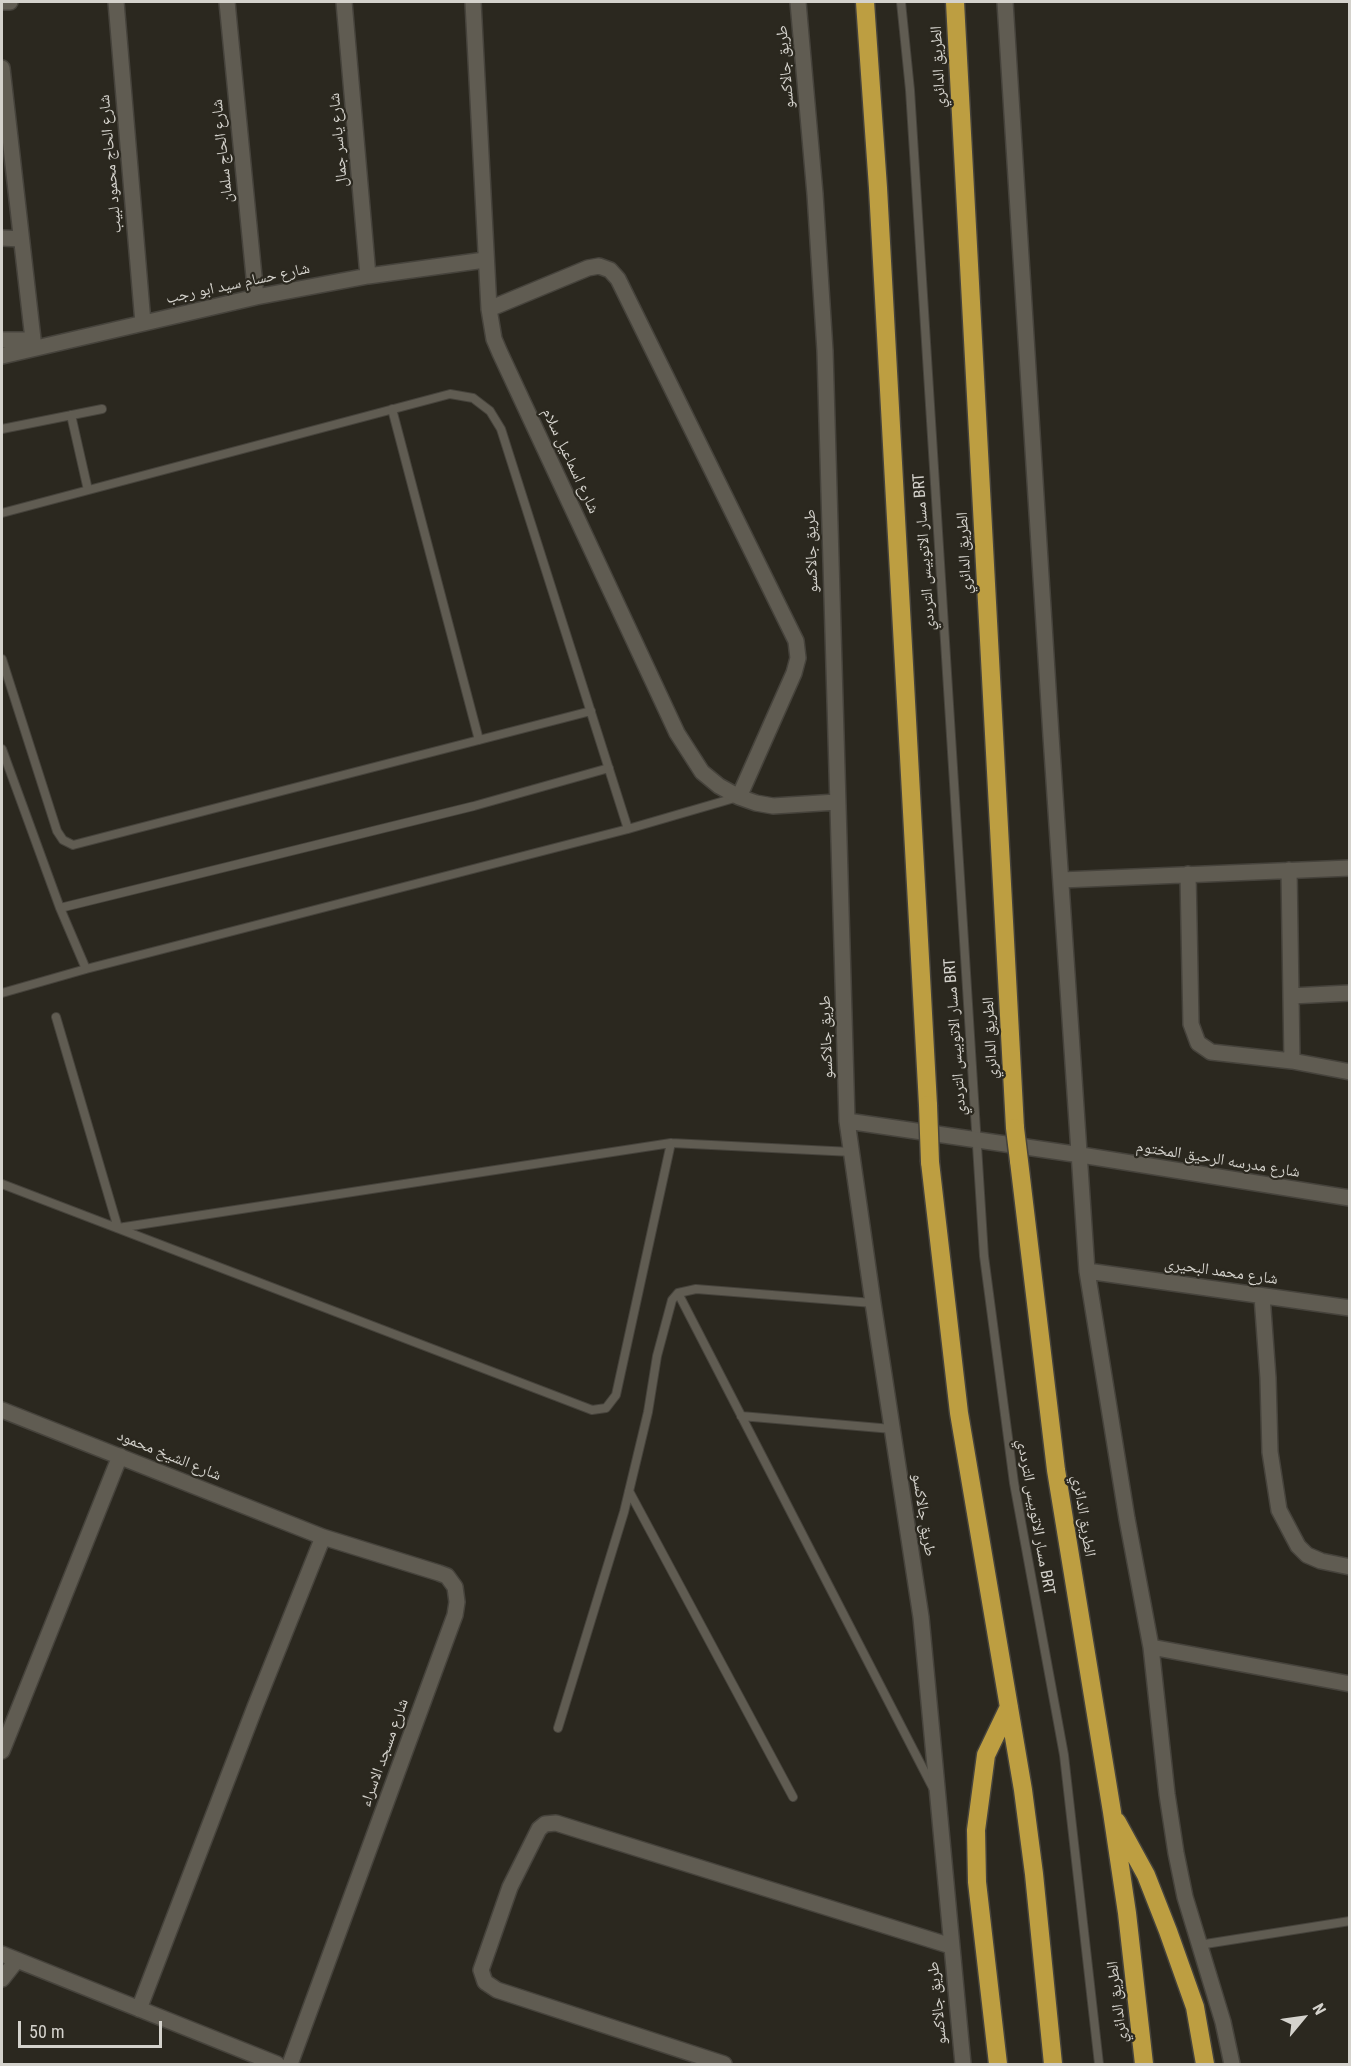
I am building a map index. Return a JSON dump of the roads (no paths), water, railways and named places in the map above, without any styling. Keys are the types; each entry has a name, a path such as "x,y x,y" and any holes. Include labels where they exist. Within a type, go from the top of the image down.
{"highway":[{"path":"865,2 878,188 930,1162 959,1413 1035,1874 1053,2064"},
{"name":"الطريق الدائري","path":"955,2 1019,1161 1056,1470 1112,1812 1144,2064"},
{"path":"998,2064 977,1882 976,1830 986,1755 1009,1707"},
{"path":"1112,1812 1146,1875 1168,1931 1195,2007 1205,2064"}],"street":[{"path":"2,2 10,2"},
{"name":"شارع الحاج محمود لبيب","path":"116,2 142,323"},
{"name":"شارع الحاج سلمان","path":"226,2 256,297"},
{"name":"شارع ياسر جمال","path":"345,2 368,276"},
{"name":"شارع اسماعيل سلام","path":"473,2 485,260 489,309 494,339 500,353 677,733 702,772 719,786 739,797 773,806 837,802"},
{"name":"طريق جالاكسو","path":"798,2 825,351 847,1121 921,1617 963,2064"},
{"path":"1005,2 1087,1271 1150,1647 1160,1744 1176,1853 1185,1897 1223,2022 1232,2064"},
{"path":"2,68 5,132 21,239 33,344 2,340"},
{"path":"2,238 21,239"},
{"name":"شارع حسام سيد ابو رجب","path":"2,356 33,344 142,323 256,297 368,276 485,260"},
{"path":"489,309 588,268 599,266 610,270 618,279 796,641 798,658 794,673 739,797"},
{"path":"1061,880 1350,868"},
{"path":"1289,870 1292,1061"},
{"path":"1188,874 1191,1024 1198,1043 1211,1052 1292,1061 1350,1072"},
{"path":"1291,996 1350,993"},
{"name":"شارع مدرسه الرحيق المختوم","path":"847,1121 1081,1155 1350,1198"},
{"name":"شارع محمد البحيرى","path":"1087,1271 1350,1308"},
{"path":"1262,1296 1270,1452 1279,1510 1298,1546 1307,1555 1321,1562 1350,1567"},
{"name":"شارع الشيخ محمود","path":"2,1410 323,1537"},
{"path":"2,1751 120,1456"},
{"path":"139,2009 246,1729 323,1537"},
{"name":"شارع مسجد الاسراء","path":"290,2064 458,1602 454,1587 447,1576 323,1537"},
{"path":"1150,1647 1350,1684"},
{"path":"724,2064 497,1990 485,1982 481,1970 510,1887 538,1829 545,1824 556,1823 951,1946"},
{"path":"2,1954 277,2064"},
{"path":"2,1980 17,1960"}],"lane":[{"name":"مسار الاتوبيس الترددي BRT","path":"901,2 910,90 984,1256 1014,1483 1064,1755 1099,2064"},
{"path":"2,513 450,394 462,394 483,404 496,420 628,829"},
{"path":"2,429 102,409"},
{"path":"392,409 479,740"},
{"path":"71,415 88,490"},
{"path":"2,659 57,831 63,840 73,845 591,711"},
{"path":"2,749 60,908 86,969"},
{"path":"60,908 474,806 609,768"},
{"path":"2,993 86,969 628,829 739,797"},
{"path":"56,1017 118,1228"},
{"path":"118,1228 672,1143 852,1152"},
{"path":"2,1184 592,1410 606,1408 616,1395 672,1143"},
{"path":"558,1728 629,1491 648,1412 657,1356 672,1300 678,1293 696,1289 873,1304"},
{"path":"678,1293 938,1798"},
{"path":"741,1416 892,1430"},
{"path":"629,1491 794,1797"},
{"path":"1199,1946 1350,1922"}]}
